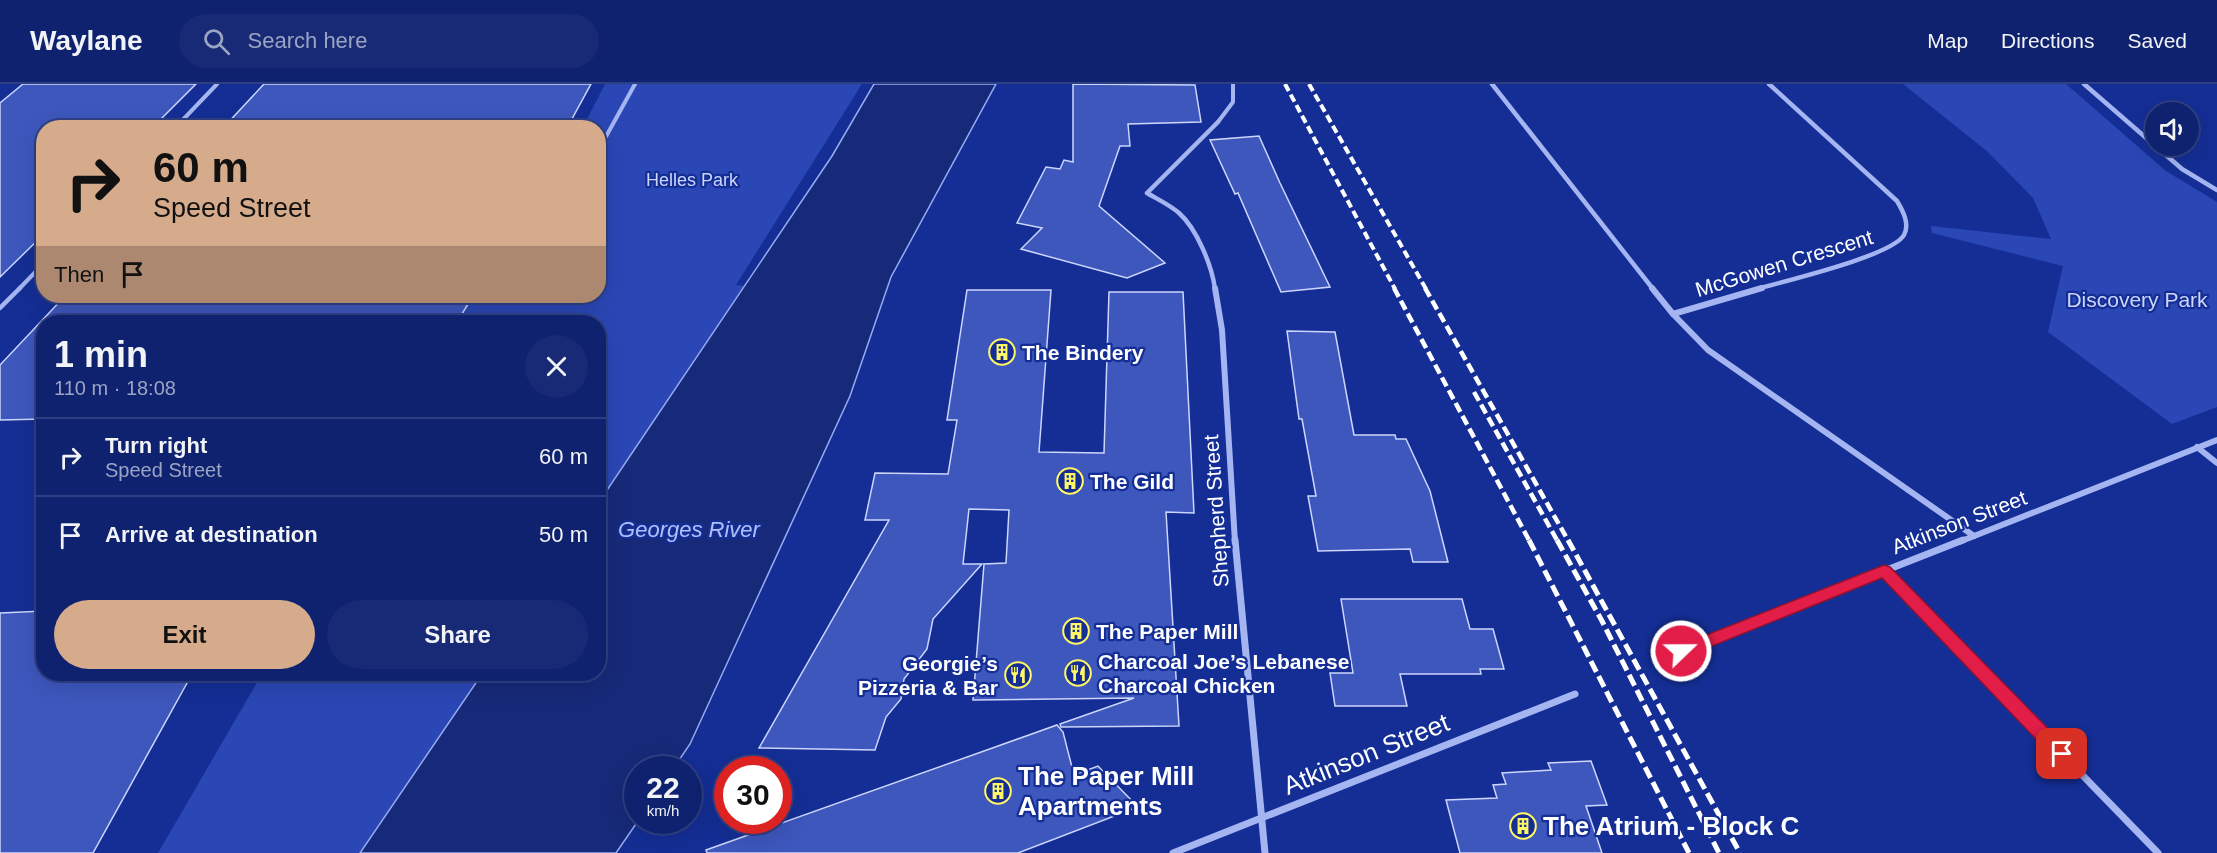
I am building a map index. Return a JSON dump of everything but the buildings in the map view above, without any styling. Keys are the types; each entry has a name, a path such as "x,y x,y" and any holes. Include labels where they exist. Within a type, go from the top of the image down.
{"street":[{"name":"McGowen Crescent","path":"1492,84 1673,314 1708,350 1974,536"},
{"name":"McGowen Crescent","path":"1673,314 1876,254 1894,246 1904,236 1908,226 1905,214 1897,201 1769,84"},
{"path":"2084,84 2182,169 2217,190"},
{"name":"Shepherd Street","path":"1218,122 1147,193 1179,213 1189,225 1212,269 1222,330 1233,514 1265,853"},
{"name":"Atkinson Street","path":"1681,651 2217,440"},
{"path":"2198,447 2217,463"},
{"path":"1884,571 2158,853"},
{"name":"Atkinson Street","path":"1173,853 1575,694"}],"lane":[{"path":"183,120 217,84"},
{"path":"606,137 635,84"},
{"path":"1218,122 1233,102 1233,84"},
{"path":"0,308 36,271"}],"green space":[{"name":"Helles Park","path":"605,84 862,84 736,285 744,286 606,492 606,315 461,315 469,303 606,303 606,120 587,120"},
{"name":"Discovery Park","path":"1903,84 2066,84 2145,153 2145,156 2149,156 2166,171 2217,202 2217,407 2172,424 2048,332 2063,266 1932,233 1931,226 2051,239 2033,198 1988,152"},
{"path":"258,681 477,681 360,853 158,853"}],"water":[{"name":"Georges River","path":"874,84 996,84 891,277 850,396 690,744 682,756 624,756 624,834 629,834 616,853 360,853 477,681 606,681 606,492 832,156"}],"railway":[{"path":"1285,84 1395,289"},
{"path":"1309,84 1426,289"},
{"path":"1394,288 1530,542"},
{"path":"1425,288 1569,542"},
{"path":"1474,392 1558,542"},
{"path":"1529,540 1689,853"},
{"path":"1557,540 1602,621 1719,853"},
{"path":"1568,540 1740,853"}],"place":[{"name":"The Bindery","path":"1002,352"},
{"name":"The Gild","path":"1070,481"},
{"name":"The Paper Mill","path":"1076,631"},
{"name":"Charcoal Joe’s Lebanese Charcoal Chicken","path":"1078,673"},
{"name":"Georgie’s Pizzeria & Bar","path":"1018,675"},
{"name":"The Paper Mill Apartments","path":"998,791"},
{"name":"The Atrium - Block C","path":"1523,826"}],"route":[{"path":"1681,651 1884,571 2062,754"}]}
